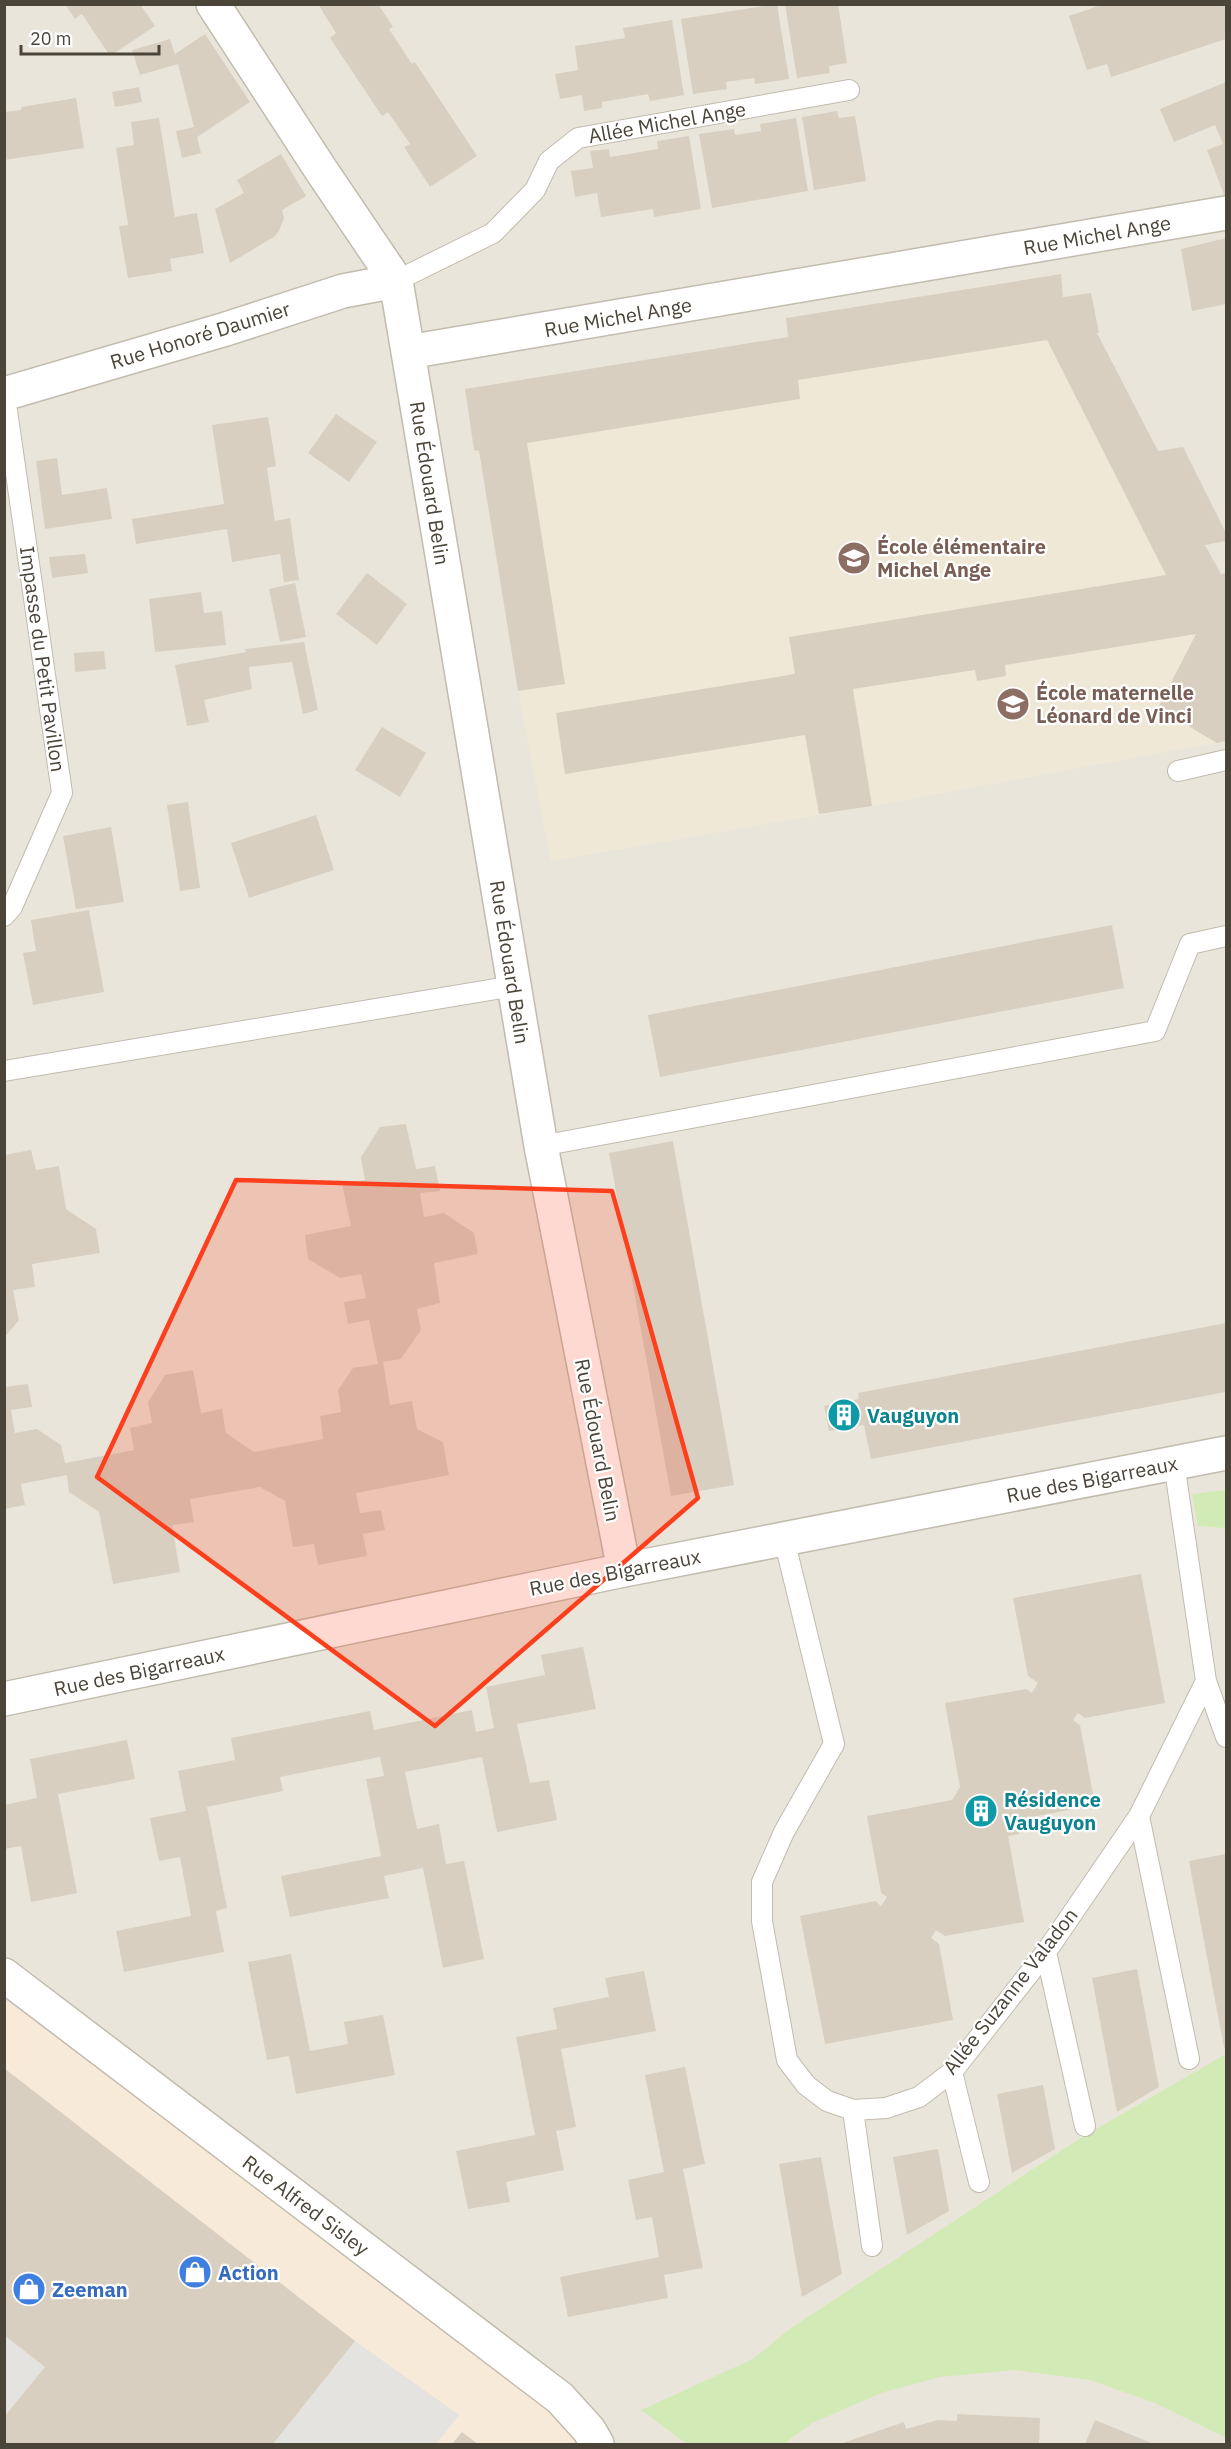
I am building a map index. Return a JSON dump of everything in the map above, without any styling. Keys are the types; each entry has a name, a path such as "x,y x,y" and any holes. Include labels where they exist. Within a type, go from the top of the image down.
{"street":[{"path":"213,4 396,281 408,352"},
{"name":"Rue Michel Ange","path":"408,352 1227,213"},
{"name":"Rue Honoré Daumier","path":"5,392 226,329 343,291 396,281"},
{"name":"Rue Édouard Belin","path":"408,352 541,1146 624,1570"},
{"name":"Rue des Bigarreaux","path":"4,1699 624,1570 1227,1453"},
{"name":"Rue Alfred Sisley","path":"4,1975 560,2398 589,2430 597,2445"}],"lane":[{"name":"Allée Michel Ange","path":"396,281 493,233 535,190 549,161 578,138 849,90"},
{"name":"Impasse du Petit Pavillon","path":"4,916 12,907 62,793 5,392"},
{"path":"1178,771 1227,760"},
{"path":"541,1146 1155,1031 1190,944 1227,936"},
{"path":"4,1071 514,986"},
{"path":"1174,1462 1206,1681 1227,1737"},
{"name":"Allée Suzanne Valadon","path":"784,1539 834,1744 784,1832 762,1882 762,1921 787,2060 806,2085 827,2101 853,2110 886,2108 919,2097 952,2072 1046,1952 1139,1816 1206,1681"},
{"path":"1139,1816 1189,2059"},
{"path":"1046,1952 1085,2126"},
{"path":"952,2072 979,2182"},
{"path":"853,2110 872,2246"}],"highlighted area":[{"path":"236,1180 612,1191 698,1498 435,1726 97,1477"}],"shaded area":[{"path":"5,5 1226,5 1226,2444 5,2444"},
{"name":"École élémentaire Michel Ange","path":"1061,274 1064,297 1091,293 1097,333 1226,585 1226,741 872,806 551,861 518,691 479,451 474,450 465,389 787,337 786,318"},
{"path":"4,1999 428,2310 569,2425 576,2444 5,2444"},
{"path":"5,2335 45,2367 5,2417"},
{"path":"355,2341 459,2415 436,2444 273,2444"}],"green space":[{"path":"1226,1490 1226,1534 1224,1528 1198,1526 1192,1494"},
{"path":"1226,2054 1226,2438 1155,2403 1090,2380 1015,2370 940,2377 884,2392 812,2423 784,2444 687,2444 641,2410 753,2359 791,2328 1079,2139"}],"building":[{"path":"65,4 140,4 155,26 110,56 82,14 75,19"},
{"path":"318,4 378,4 393,27 389,29 412,64 415,62 477,156 430,187 404,147 410,144 388,112 382,116 330,38 336,33"},
{"path":"777,4 789,79 755,84 754,78 726,82 727,89 693,94 681,19"},
{"path":"785,4 838,4 847,63 829,66 830,73 797,78"},
{"path":"1104,4 1226,4 1226,39 1111,77 1107,64 1087,70 1069,16"},
{"path":"672,20 684,95 650,101 648,94 602,102 602,108 584,111 582,95 560,99 555,74 578,70 575,46 625,38 623,28"},
{"path":"205,34 250,102 197,137 201,153 182,158 176,131 194,127 178,64 140,75 132,50 170,39 175,54"},
{"path":"1226,82 1226,200 1207,150 1223,144 1215,125 1174,142 1160,109"},
{"path":"139,87 142,102 115,107 112,92"},
{"path":"76,98 84,148 4,160 4,112"},
{"path":"837,111 839,118 855,116 866,181 814,190 802,117"},
{"path":"159,118 175,217 197,213 204,253 170,259 172,271 128,278 119,226 128,225 116,148 134,145 131,122"},
{"path":"796,118 808,191 712,208 699,134 734,129 735,135 761,131 760,124"},
{"path":"689,136 701,209 654,217 653,209 601,217 597,193 575,197 571,171 593,168 590,151 609,149 610,157 658,149 657,141"},
{"path":"281,154 306,196 282,210 284,218 274,237 230,263 215,209 244,193 237,180"},
{"path":"1226,238 1226,304 1192,311 1181,249"},
{"path":"1061,274 1063,297 1091,293 1099,333 1097,333 1158,451 1183,447 1226,533 1226,541 1205,545 1221,574 1226,573 1226,741 1217,743 1158,708 1196,634 1005,665 1006,676 977,681 975,670 853,689 872,806 819,814 805,735 565,774 556,713 795,674 789,637 1166,575 1047,340 798,380 800,399 527,443 565,684 518,691 479,451 474,450 465,389 788,337 786,318"},
{"path":"336,414 377,442 349,482 308,453"},
{"path":"268,417 276,466 267,468 275,521 290,518 299,580 284,582 280,554 232,562 227,529 136,544 132,519 224,504 212,425"},
{"path":"57,458 62,495 107,488 112,519 45,529 36,461"},
{"path":"85,554 88,573 52,578 49,557"},
{"path":"367,573 407,604 377,645 336,614"},
{"path":"295,583 306,637 280,642 269,589"},
{"path":"201,592 204,613 222,611 226,645 155,652 149,599"},
{"path":"304,642 318,710 303,714 292,662 249,667 252,689 204,700 209,722 187,726 175,665 246,652 245,649"},
{"path":"104,651 106,669 75,672 74,653"},
{"path":"382,727 426,753 400,797 355,770"},
{"path":"188,802 200,888 180,891 167,805"},
{"path":"316,815 334,870 249,898 231,843"},
{"path":"111,827 124,902 76,909 63,836"},
{"path":"89,910 104,992 33,1005 23,953 36,951 31,920"},
{"path":"1112,925 1124,988 660,1077 648,1015"},
{"path":"406,1124 416,1169 435,1166 440,1191 420,1193 424,1217 444,1213 474,1233 478,1254 434,1263 440,1303 417,1309 421,1330 401,1359 383,1362 390,1405 412,1401 417,1429 443,1442 449,1475 356,1493 360,1513 381,1510 385,1530 363,1534 367,1556 318,1565 314,1544 293,1547 285,1501 260,1487 190,1499 194,1522 172,1525 180,1572 113,1584 99,1512 69,1492 67,1475 21,1484 25,1505 4,1509 4,1387 28,1384 32,1407 11,1410 15,1433 37,1429 61,1445 65,1463 134,1450 130,1428 152,1423 148,1402 165,1375 193,1370 201,1413 222,1409 226,1433 254,1452 323,1439 320,1416 341,1412 338,1390 353,1368 378,1364 369,1320 348,1324 344,1302 366,1298 361,1274 340,1278 308,1259 305,1235 351,1226 342,1184 365,1180 361,1157 380,1127"},
{"path":"673,1141 734,1485 671,1496 609,1153"},
{"path":"31,1150 36,1170 59,1166 66,1209 96,1229 100,1253 32,1264 35,1287 13,1290 19,1320 4,1338 4,1155"},
{"path":"1226,1323 1226,1392 871,1459 864,1425 829,1431 824,1406 859,1399 858,1393"},
{"name":"Résidence Vauguyon","path":"1141,1574 1165,1703 1085,1718 1078,1713 1073,1720 1080,1725 1095,1805 1027,1818 1029,1826 1018,1828 1019,1834 1008,1836 1024,1922 945,1936 936,1930 931,1938 939,1944 953,2020 825,2044 800,1916 875,1901 881,1906 887,1897 881,1893 867,1816 952,1800 960,1787 945,1703 1026,1689 1032,1693 1038,1683 1028,1676 1013,1598"},
{"path":"583,1647 596,1709 517,1724 530,1783 549,1780 557,1820 497,1832 482,1757 405,1772 417,1829 439,1824 446,1864 464,1861 484,1959 443,1968 423,1868 384,1876 389,1898 290,1917 281,1876 381,1856 366,1779 384,1776 380,1757 280,1777 283,1791 207,1807 227,1908 216,1911 224,1952 124,1972 116,1931 191,1916 180,1857 159,1861 150,1818 186,1811 178,1771 235,1760 231,1738 370,1711 374,1730 472,1710 476,1732 494,1728 486,1687 545,1675 541,1655"},
{"path":"127,1740 135,1779 58,1794 77,1893 31,1902 21,1846 4,1849 4,1805 37,1798 30,1759"},
{"path":"1226,1854 1226,2047 1224,2048 1189,1861"},
{"path":"291,1954 310,2051 348,2044 344,2022 383,2015 395,2075 296,2094 289,2056 267,2060 248,1962"},
{"path":"1137,1969 1159,2087 1117,2112 1092,1978"},
{"path":"644,1971 656,2031 561,2049 576,2127 556,2131 564,2170 506,2182 510,2202 468,2209 456,2151 535,2135 516,2037 557,2029 553,2008 609,1997 605,1978"},
{"path":"685,2067 705,2164 683,2169 703,2268 664,2275 668,2298 568,2317 560,2277 659,2257 652,2217 636,2220 628,2180 664,2172 645,2075"},
{"name":"Action","path":"4,2068 355,2341 273,2444 4,2444 4,2417 45,2367 4,2335"},
{"path":"1043,2085 1055,2149 1012,2173 997,2094"},
{"path":"938,2149 949,2211 907,2235 893,2157"},
{"path":"821,2157 842,2274 802,2297 779,2164"},
{"path":"957,2414 1040,2418 1039,2444 840,2444 904,2422 906,2429 938,2420 957,2421"},
{"path":"1095,2420 1154,2444 1085,2444"},
{"path":"462,2432 478,2444 452,2444"}],"place":[{"name":"École élémentaire Michel Ange","path":"854,558"},
{"name":"École maternelle Léonard de Vinci","path":"1013,704"},
{"name":"Vauguyon","path":"844,1415"},
{"name":"Résidence Vauguyon","path":"981,1811"},
{"name":"Action","path":"195,2272"},
{"name":"Zeeman","path":"29,2289"}]}
